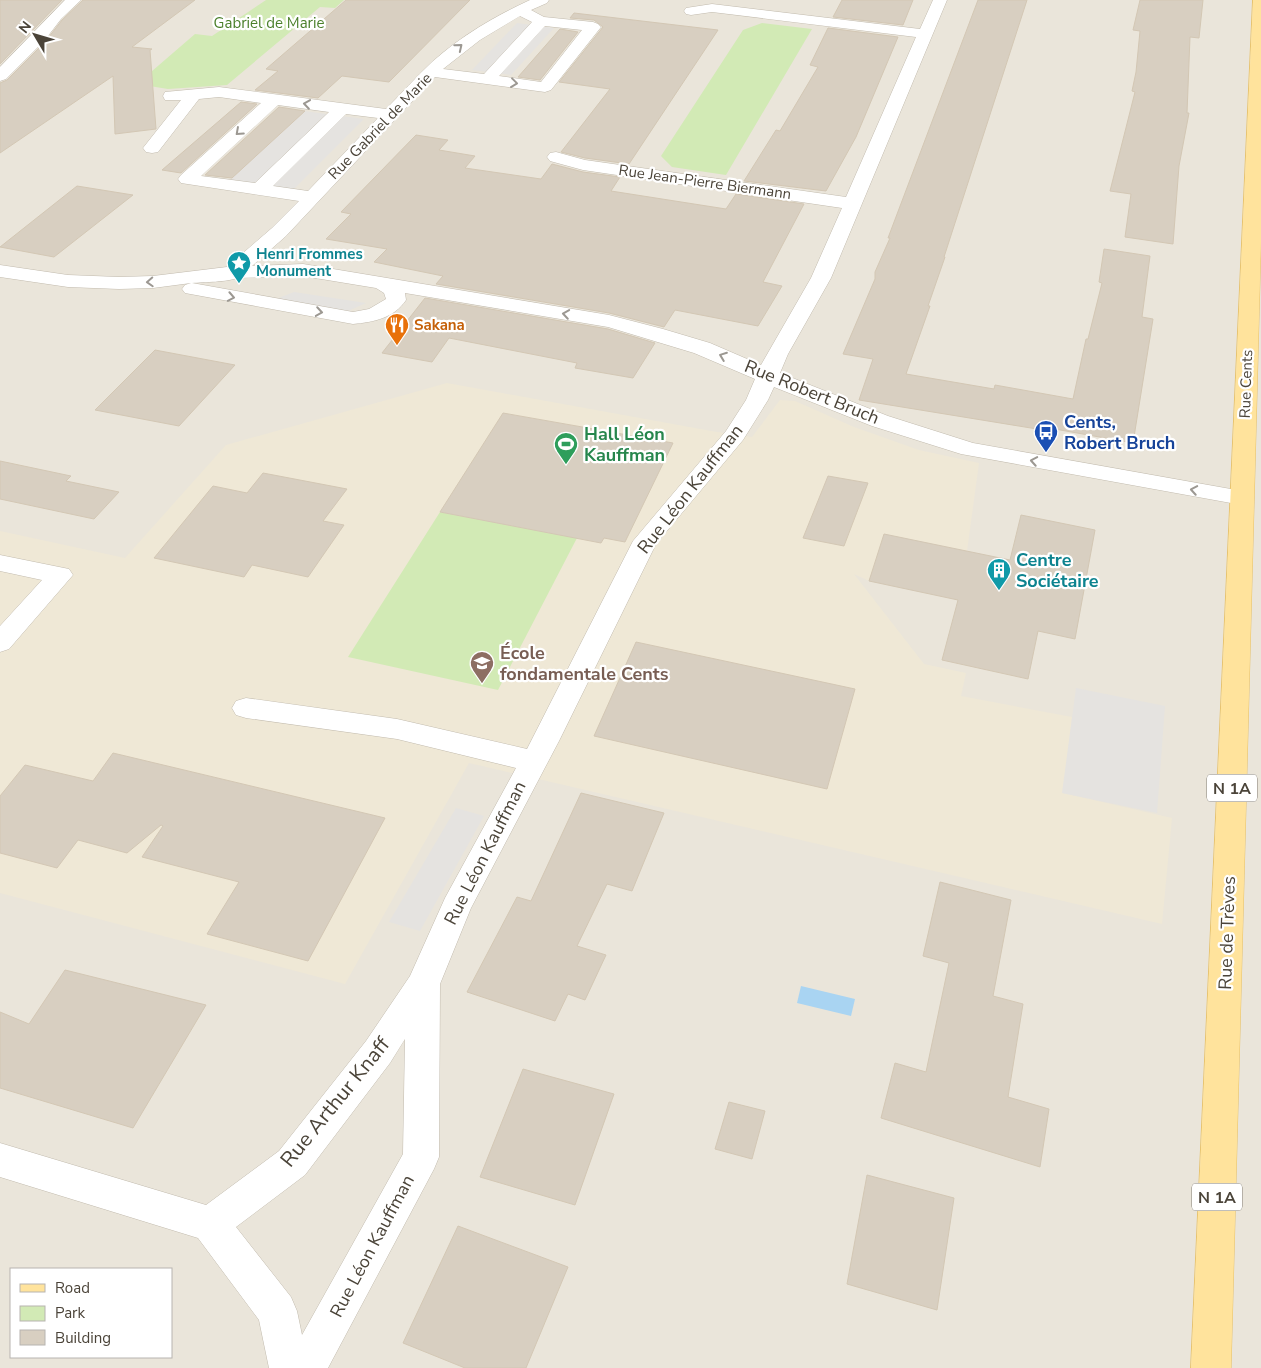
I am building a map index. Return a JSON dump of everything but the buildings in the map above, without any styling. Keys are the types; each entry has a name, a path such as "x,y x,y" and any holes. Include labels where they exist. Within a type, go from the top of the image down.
{"main road":[{"name":"Rue Cents","path":"1242,498 1260,0"},
{"name":"Rue de Trèves","path":"1211,1368 1251,553 1242,498"}],"street":[{"path":"0,76 39,38 56,16 74,0"},
{"name":"Rue Gabriel de Marie","path":"233,272 279,232 431,72 472,37 519,10 542,0"},
{"path":"768,375 777,354 821,278 940,0"},
{"path":"691,11 712,8 926,34"},
{"path":"431,72 545,87 593,27 541,21 519,10"},
{"path":"488,79 541,21"},
{"path":"171,96 219,92 390,115"},
{"path":"152,148 194,94"},
{"path":"275,99 187,179 312,197"},
{"path":"260,189 342,109"},
{"name":"Rue Jean-Pierre Biermann","path":"556,157 583,165 854,204"},
{"path":"271,304 258,297 257,287 267,277 294,270 279,232"},
{"name":"Rue Robert Bruch","path":"0,271 68,281 119,283 152,282 233,272 294,270 609,322 656,333 702,348 880,421 969,449 1242,498"},
{"name":"Rue Robert Bruch","path":"0,285 108,299 148,298 192,289 233,272"},
{"name":"Rue Robert Bruch","path":"192,289 353,318 372,316 389,308 396,300 394,290 383,284"},
{"name":"Rue Léon Kauffman","path":"306,1368 421,1157 423,984 456,907 534,761 645,541 735,435 757,400 768,375"},
{"path":"0,563 60,575 0,644"},
{"path":"246,708 397,729 534,761"},
{"name":"Rue Arthur Knaff","path":"210,1224 292,1163 378,1052 423,984"},
{"path":"0,1160 210,1224 277,1311 289,1368"}],"shaded area":[{"path":"0,0 1261,0 1261,1368 0,1368"},
{"path":"517,23 554,28 511,75 472,70"},
{"path":"304,111 364,119 293,190 230,180"},
{"path":"294,292 366,303 346,312 276,299"},
{"name":"École fondamentale Cents","path":"447,383 752,437 780,400 795,401 854,427 919,450 979,463 967,551 885,534 869,581 854,574 924,664 966,673 961,696 1072,717 1063,793 1172,818 1162,924 469,763 345,984 0,893 0,531 125,558 226,445"},
{"path":"1076,688 1165,706 1157,813 1062,793"},
{"path":"456,808 484,816 420,931 389,922"}],"green space":[{"name":"Gabriel de Marie","path":"266,0 344,0 335,8 320,7 227,85 168,89 137,84 195,34 212,36"},
{"path":"762,23 812,29 726,175 672,167 661,156 743,30"},
{"path":"440,512 577,538 498,690 348,657"}],"water":[{"path":"801,986 855,999 851,1016 797,1003"}],"place":[{"name":"Henri Frommes Monument","path":"239,284"},
{"name":"Sakana","path":"397,346"},
{"name":"Cents, Robert Bruch","path":"1046,453"},
{"name":"Hall Léon Kauffman","path":"566,465"},
{"name":"Centre Sociétaire","path":"999,591"},
{"name":"École fondamentale Cents","path":"482,684"}]}
